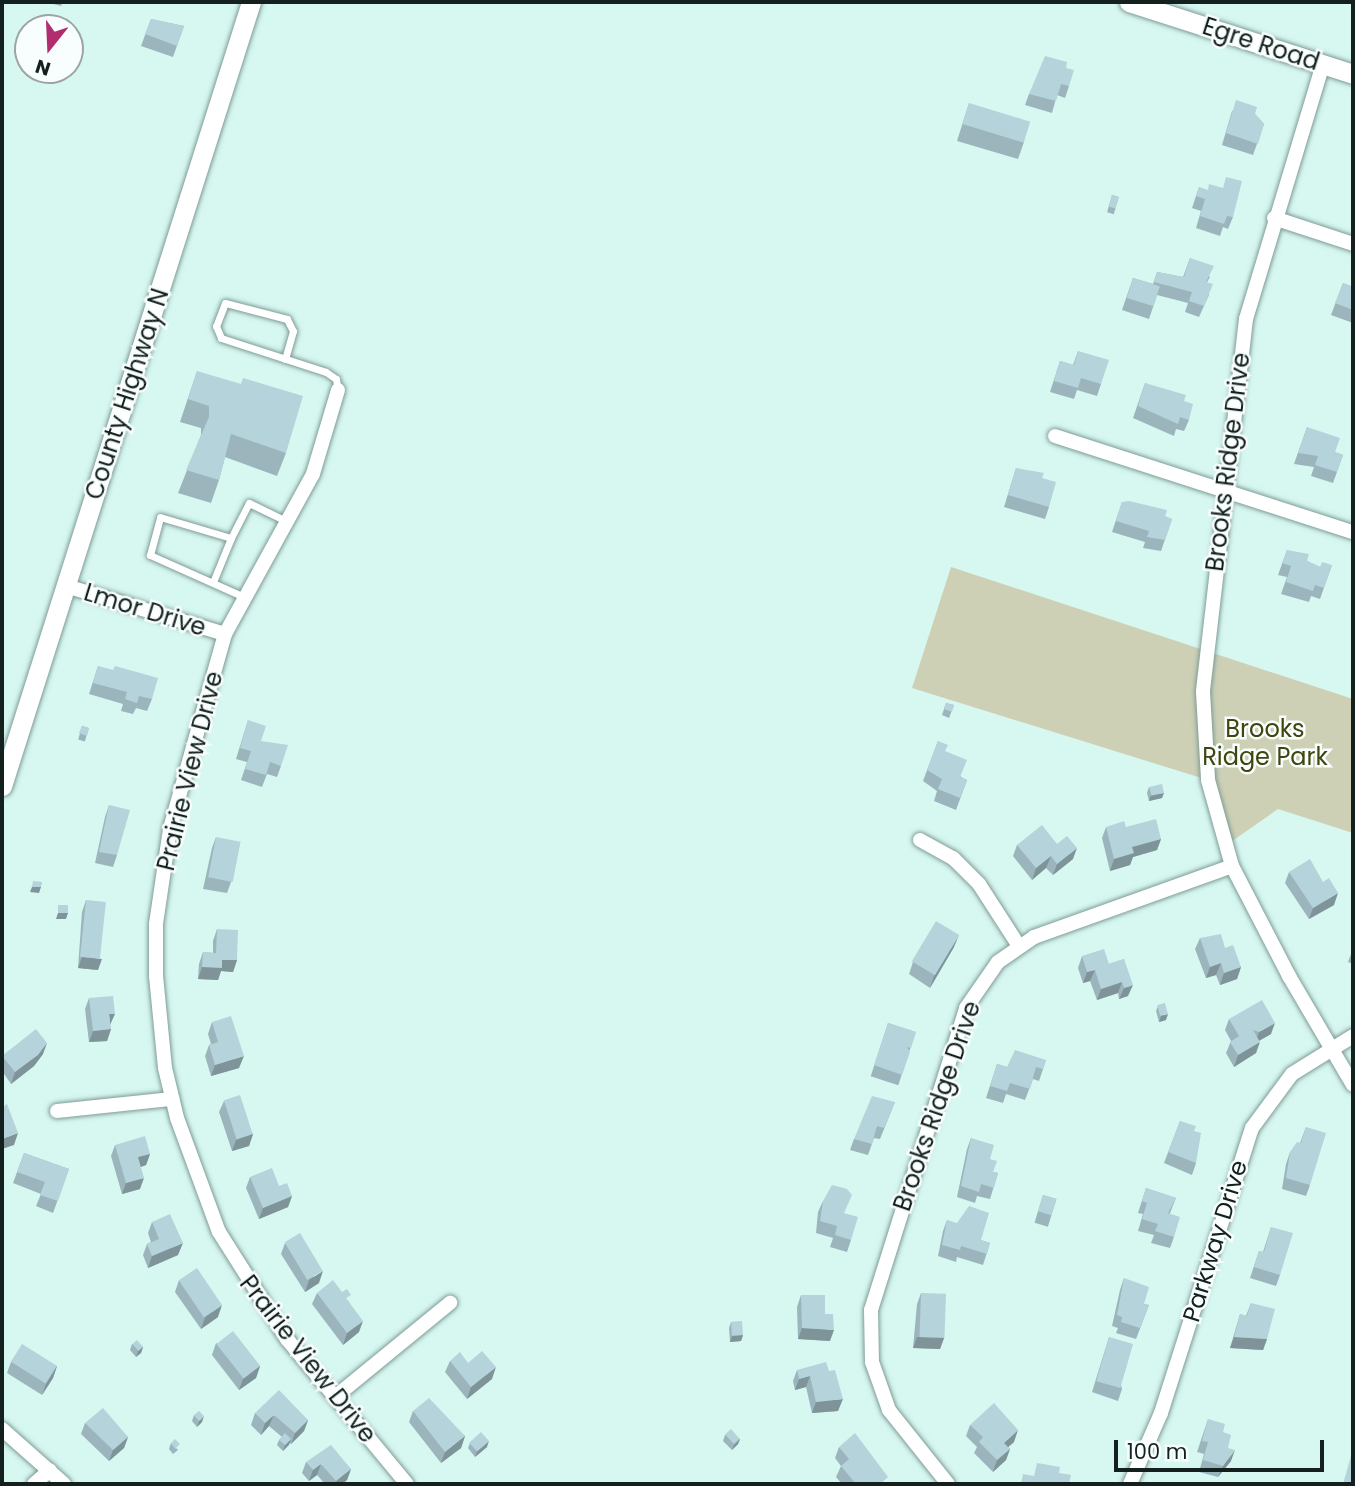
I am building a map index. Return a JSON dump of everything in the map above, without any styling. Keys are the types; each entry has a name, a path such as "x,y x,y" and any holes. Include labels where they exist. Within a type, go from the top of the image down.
{"street":[{"name":"County Highway N","path":"2,786 251,2"},
{"name":"Egre Road","path":"1129,2 1353,74"},
{"name":"Brooks Ridge Drive","path":"1323,64 1274,218 1246,318 1203,692 1208,780 1232,866 1353,1085"},
{"path":"1274,218 1353,244"},
{"name":"Prairie View Drive","path":"338,390 320,456 242,596 225,634 170,829 156,924 156,976 172,1099 201,1191 235,1263 335,1397 407,1484"},
{"path":"1055,436 1353,532"},
{"name":"Lmor Drive","path":"65,586 225,634"},
{"path":"920,841 953,858 979,884 1019,946"},
{"name":"Brooks Ridge Drive","path":"948,1484 902,1430 883,1396 872,1362 871,1310 966,1008 991,970 1019,946 1077,919 1232,866"},
{"name":"Parkway Drive","path":"1130,1484 1161,1413 1252,1128 1292,1074 1353,1036"},
{"path":"57,1111 172,1099"},
{"path":"335,1397 450,1303"},
{"path":"2,1429 64,1484"},
{"path":"34,1484 50,1470"}],"lane":[{"path":"285,359 293,331 286,319 225,303 215,334 285,359 326,372 336,379 338,390"},
{"path":"213,582 249,503 286,521"},
{"path":"231,538 160,517 150,555 242,596"}],"green space":[{"name":"Brooks Ridge Park","path":"951,567 1353,699 1353,833 1278,809 1225,846 1208,780 912,688"}],"building":[{"path":"151,19 184,26 177,46 145,34"},
{"path":"1045,56 1067,62 1066,68 1074,70 1069,86 1061,84 1056,101 1029,94"},
{"path":"1236,100 1257,107 1255,114 1264,124 1258,144 1226,133"},
{"path":"969,103 1030,122 1024,143 963,124"},
{"path":"1226,177 1242,181 1233,217 1227,216 1224,224 1200,216 1205,199 1196,196 1199,187 1208,190 1209,184 1223,188"},
{"path":"1112,195 1119,197 1115,208 1109,207"},
{"path":"1190,258 1214,266 1206,282 1213,284 1204,306 1189,301 1192,292 1154,282 1157,272 1184,277"},
{"path":"1133,278 1160,286 1154,306 1127,298"},
{"path":"1343,283 1353,287 1353,310 1335,303"},
{"path":"1078,351 1109,360 1101,384 1081,378 1078,388 1054,381 1060,361 1074,365"},
{"path":"197,371 241,384 243,378 303,396 286,453 231,434 219,480 186,470 209,417 209,406 188,399"},
{"path":"1145,383 1186,395 1184,401 1193,404 1189,420 1180,417 1178,424 1138,406"},
{"path":"1307,427 1340,438 1335,452 1343,455 1337,472 1315,465 1318,456 1298,453"},
{"path":"1016,468 1044,473 1042,478 1056,482 1049,507 1008,495"},
{"path":"1129,501 1167,510 1165,516 1172,519 1165,540 1147,537 1149,531 1116,521 1122,502"},
{"path":"1287,550 1309,554 1307,561 1320,567 1322,562 1332,565 1324,588 1315,585 1313,591 1286,582 1291,566 1282,563"},
{"path":"98,666 113,670 115,666 158,678 152,699 139,696 137,703 125,699 127,692 93,683"},
{"path":"946,703 954,705 952,712 944,709"},
{"path":"248,720 266,726 261,741 288,745 281,766 270,762 266,775 245,769 251,751 240,748"},
{"path":"82,726 89,728 87,736 79,733"},
{"path":"938,741 948,745 945,751 967,760 960,777 967,780 960,798 938,789 942,779 927,770"},
{"path":"1162,784 1164,793 1151,796 1149,787"},
{"path":"109,805 130,810 117,855 99,852"},
{"path":"1156,819 1161,839 1132,847 1134,853 1114,859 1106,827 1124,821 1126,827"},
{"path":"1042,825 1057,844 1067,836 1077,848 1057,864 1051,856 1036,868 1017,845"},
{"path":"216,837 241,842 233,882 208,877"},
{"path":"1310,859 1323,882 1329,878 1338,893 1313,908 1289,872"},
{"path":"33,881 42,882 41,887 32,887"},
{"path":"86,900 106,902 100,959 80,957"},
{"path":"58,905 68,905 68,913 58,913"},
{"path":"936,921 959,935 935,975 912,961"},
{"path":"217,929 238,930 237,960 222,960 222,968 202,967 203,952 216,953"},
{"path":"1221,934 1225,948 1233,945 1241,967 1224,973 1221,963 1210,967 1200,938"},
{"path":"1104,949 1109,964 1124,959 1133,985 1124,988 1122,982 1101,989 1095,970 1087,972 1082,956"},
{"path":"113,996 115,1014 109,1014 111,1029 93,1031 89,998"},
{"path":"1262,1000 1275,1023 1259,1032 1253,1030 1260,1042 1238,1055 1230,1042 1239,1036 1229,1019"},
{"path":"1165,1003 1168,1014 1160,1016 1157,1005"},
{"path":"231,1016 244,1056 215,1065 209,1045 218,1042 212,1022"},
{"path":"888,1023 916,1032 911,1048 907,1047 910,1052 902,1075 874,1065"},
{"path":"36,1029 47,1043 38,1055 15,1072 2,1056"},
{"path":"1015,1050 1046,1060 1043,1069 1036,1067 1030,1089 1010,1083 1007,1091 990,1086 997,1064 1007,1067"},
{"path":"240,1095 253,1134 237,1139 224,1100"},
{"path":"872,1096 895,1102 884,1128 877,1126 872,1144 854,1139"},
{"path":"7,1104 18,1133 2,1139 2,1107"},
{"path":"1180,1121 1196,1126 1194,1131 1201,1133 1196,1163 1168,1152"},
{"path":"1306,1127 1326,1133 1310,1185 1286,1178 1290,1152 1297,1142 1301,1143"},
{"path":"145,1136 150,1154 138,1157 144,1178 126,1183 115,1145"},
{"path":"971,1138 994,1145 990,1159 997,1161 993,1172 998,1173 994,1188 981,1184 979,1192 961,1186"},
{"path":"24,1153 69,1169 58,1201 40,1195 45,1182 17,1172"},
{"path":"272,1168 279,1186 287,1183 292,1196 263,1208 250,1177"},
{"path":"832,1185 847,1189 852,1195 844,1213 858,1217 851,1240 835,1235 837,1226 820,1221 823,1201"},
{"path":"1146,1188 1176,1198 1168,1213 1180,1217 1174,1237 1155,1231 1158,1224 1142,1219 1147,1203 1142,1201"},
{"path":"1043,1195 1056,1199 1051,1215 1038,1211"},
{"path":"969,1206 989,1213 981,1240 990,1243 987,1254 961,1246 960,1250 942,1245 947,1220 957,1223"},
{"path":"170,1214 183,1243 152,1256 147,1244 159,1239 152,1222"},
{"path":"1271,1227 1293,1233 1280,1275 1254,1267 1259,1251 1264,1252"},
{"path":"300,1233 323,1271 307,1280 285,1242"},
{"path":"197,1268 222,1305 204,1318 179,1280"},
{"path":"1124,1278 1149,1287 1144,1304 1149,1305 1140,1328 1121,1322 1122,1317 1117,1315"},
{"path":"333,1280 342,1292 347,1289 351,1295 346,1298 363,1321 347,1333 317,1293"},
{"path":"921,1293 946,1294 944,1338 919,1337"},
{"path":"801,1295 825,1295 825,1314 833,1314 834,1330 802,1328"},
{"path":"1251,1303 1275,1309 1267,1339 1234,1337 1240,1314 1247,1316"},
{"path":"742,1321 743,1335 732,1336 731,1322"},
{"path":"233,1331 260,1366 244,1379 216,1344"},
{"path":"1109,1337 1133,1344 1120,1388 1096,1381"},
{"path":"137,1340 143,1347 138,1351 132,1344"},
{"path":"22,1344 57,1366 46,1384 11,1362"},
{"path":"482,1351 496,1367 471,1387 450,1361 460,1352 468,1363"},
{"path":"826,1362 829,1371 835,1370 843,1399 816,1402 810,1376 799,1379 797,1370"},
{"path":"279,1390 308,1420 295,1433 274,1415 265,1423 255,1413"},
{"path":"429,1398 465,1436 445,1452 413,1411"},
{"path":"994,1403 1018,1430 1004,1443 1010,1449 997,1460 979,1442 983,1437 970,1425"},
{"path":"103,1408 128,1437 113,1450 85,1423"},
{"path":"199,1411 204,1416 199,1421 194,1415"},
{"path":"1208,1419 1225,1424 1223,1432 1231,1435 1228,1448 1235,1450 1223,1466 1203,1460 1208,1442 1202,1441"},
{"path":"731,1429 740,1439 734,1444 725,1434"},
{"path":"481,1432 489,1441 477,1452 469,1443"},
{"path":"285,1433 291,1439 285,1445 279,1440"},
{"path":"855,1433 888,1477 880,1484 856,1484 841,1466 849,1459 839,1447"},
{"path":"175,1439 180,1444 175,1449 171,1443"},
{"path":"331,1445 351,1469 336,1481 321,1464 313,1470 306,1462"},
{"path":"1353,1449 1353,1484 1343,1484"},
{"path":"1037,1463 1060,1467 1059,1473 1071,1475 1069,1484 1021,1484 1023,1474 1034,1476"}]}
